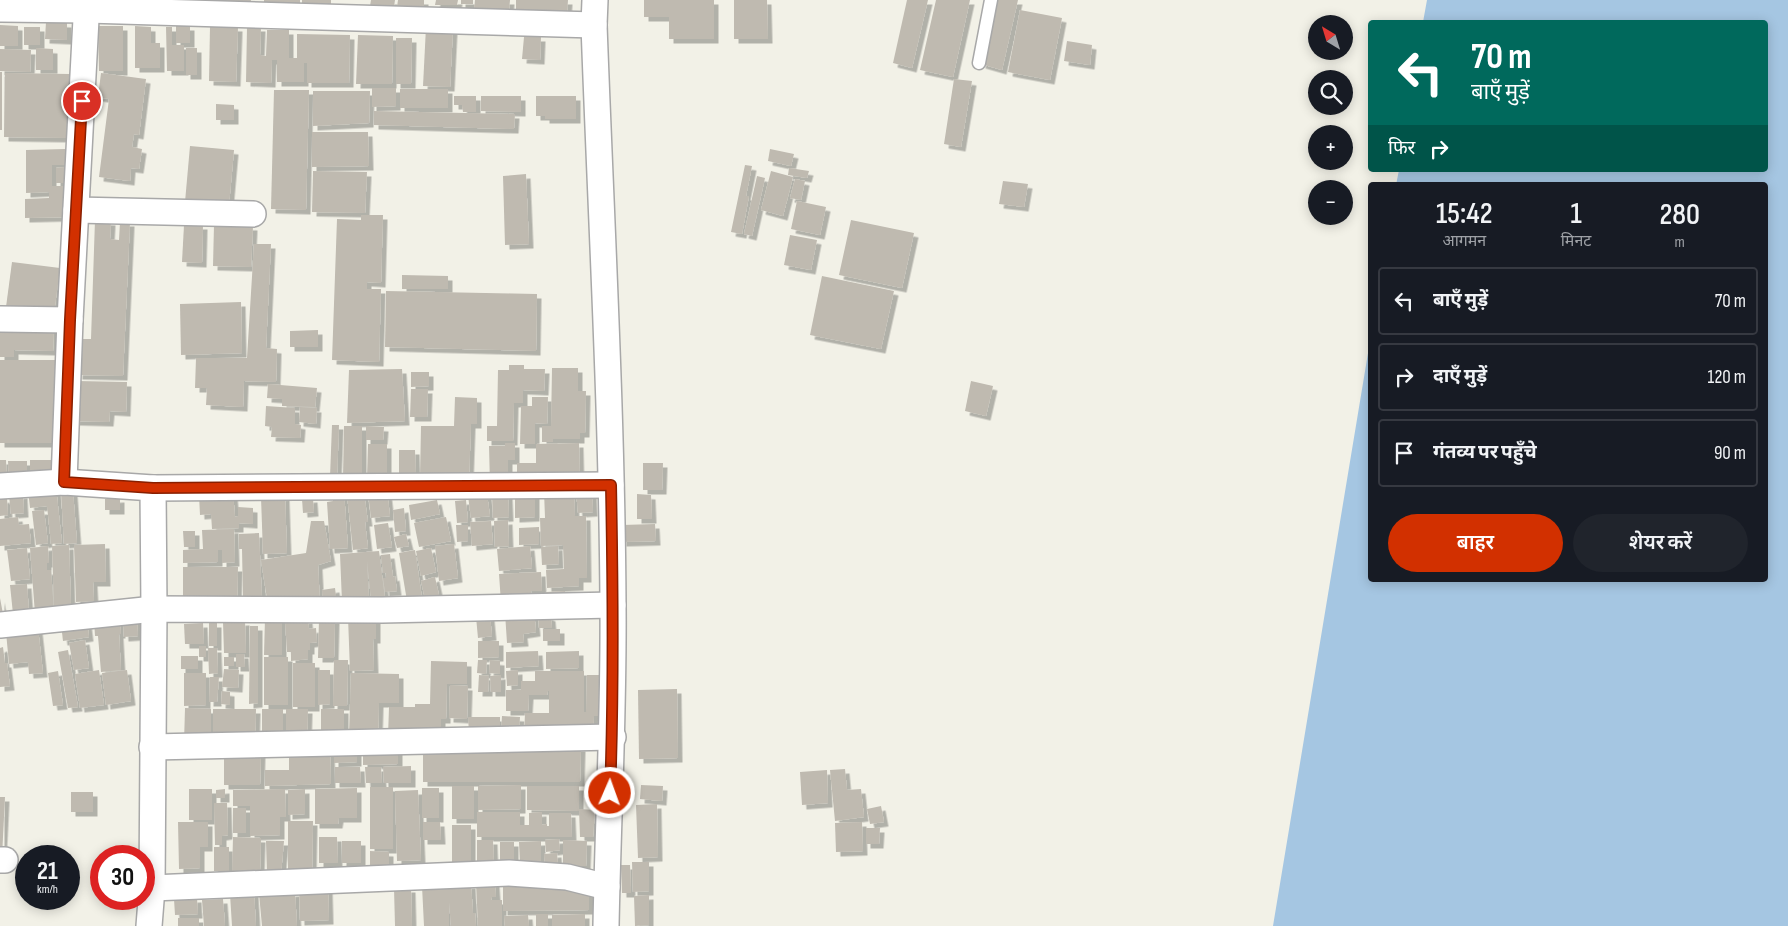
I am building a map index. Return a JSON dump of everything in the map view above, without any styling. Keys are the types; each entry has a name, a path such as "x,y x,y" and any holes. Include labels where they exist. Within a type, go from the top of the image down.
{"street":[{"path":"595,0 594,25 614,605 613,737 606,926"},
{"path":"0,10 87,5 594,25"},
{"path":"64,482 70,320 87,5"},
{"path":"76,210 253,214"},
{"path":"0,319 70,320"},
{"path":"0,486 64,482 153,488 611,485"},
{"path":"152,845 153,488"},
{"path":"0,625 154,609 382,610 614,605"},
{"path":"152,747 613,737"},
{"path":"155,888 509,873 567,877 607,887"},
{"path":"149,926 150,910"}],"lane":[{"path":"979,63 991,0"}],"water":[{"path":"1427,0 1788,0 1788,926 1273,926 1368,353 1368,582 1768,582 1768,182 1397,182 1399,172 1768,172 1768,20 1423,20"}],"building":[{"path":"216,0 251,0 250,4 216,4"},
{"path":"264,0 300,0 300,3 264,3"},
{"path":"302,0 331,0 331,4 302,3"},
{"path":"371,0 395,0 394,7 370,6"},
{"path":"398,0 424,0 424,8 397,7"},
{"path":"436,0 458,0 457,5 435,5"},
{"path":"461,0 473,0 473,4 461,4"},
{"path":"475,0 510,0 509,11 474,10"},
{"path":"516,0 568,0 567,14 516,12"},
{"path":"644,0 714,0 714,39 669,39 669,17 644,17"},
{"path":"734,0 767,0 768,39 734,39"},
{"path":"907,0 928,0 912,68 893,63"},
{"path":"936,0 970,0 953,77 920,70"},
{"path":"996,0 1018,0 1002,70 981,64"},
{"path":"1020,10 1062,18 1050,80 1008,72"},
{"path":"46,22 67,23 67,40 45,39"},
{"path":"0,25 18,26 18,46 0,46"},
{"path":"98,26 123,26 123,71 99,71"},
{"path":"135,26 151,27 151,43 160,43 160,68 135,68"},
{"path":"176,26 190,26 190,43 176,43"},
{"path":"210,26 238,27 236,82 209,81"},
{"path":"24,27 40,27 40,45 24,45"},
{"path":"166,27 172,27 172,45 184,45 184,71 167,71"},
{"path":"247,27 261,27 260,55 266,56 267,30 289,30 289,58 297,58 297,34 350,35 349,83 307,83 307,63 304,63 304,82 277,82 277,60 272,60 271,83 246,82"},
{"path":"426,27 453,28 450,87 423,86"},
{"path":"358,35 393,36 392,84 356,84"},
{"path":"524,37 541,37 540,60 522,59"},
{"path":"396,38 412,38 411,84 396,84"},
{"path":"1067,41 1092,45 1090,65 1064,61"},
{"path":"36,48 53,49 53,70 36,70"},
{"path":"186,48 197,48 197,75 186,75"},
{"path":"0,49 31,50 30,72 0,71"},
{"path":"0,72 2,72 2,130 0,130"},
{"path":"5,73 70,74 69,138 4,137"},
{"path":"101,73 146,79 139,135 134,134 132,147 142,149 139,169 131,168 130,181 99,177 109,99 98,97"},
{"path":"954,79 972,81 961,147 944,144"},
{"path":"372,88 396,88 396,106 372,107"},
{"path":"400,89 448,89 448,108 400,108"},
{"path":"274,90 309,90 306,210 271,209"},
{"path":"313,91 370,91 369,123 313,126"},
{"path":"454,96 476,96 476,112 463,112 462,105 454,105"},
{"path":"481,96 521,96 521,112 481,111"},
{"path":"536,96 576,96 576,119 545,119 545,116 536,116"},
{"path":"216,104 234,105 234,120 216,120"},
{"path":"374,111 515,114 514,129 374,125"},
{"path":"312,132 368,132 369,166 312,167"},
{"path":"190,146 234,150 229,205 185,202"},
{"path":"65,149 65,165 52,165 52,186 65,186 65,217 25,218 25,199 49,198 49,192 26,193 26,150"},
{"path":"770,149 794,154 791,166 768,161"},
{"path":"745,165 752,166 746,196 749,196 742,234 731,232"},
{"path":"65,167 65,183 56,183 56,168"},
{"path":"789,168 809,171 807,178 788,175"},
{"path":"313,171 367,172 365,213 312,212"},
{"path":"771,171 793,177 783,216 761,210"},
{"path":"526,174 529,244 505,245 503,176"},
{"path":"757,176 765,178 752,236 744,234"},
{"path":"795,179 805,181 801,200 790,198"},
{"path":"1003,181 1028,184 1024,207 999,204"},
{"path":"797,201 826,207 820,235 791,229"},
{"path":"361,215 383,215 381,283 367,282 367,289 381,289 379,362 332,360 337,219 361,220"},
{"path":"95,220 111,221 110,239 119,240 120,222 130,222 123,376 78,375 79,339 91,339"},
{"path":"851,220 914,233 902,288 839,275"},
{"path":"184,225 203,225 202,263 182,262"},
{"path":"214,225 253,226 251,267 213,266"},
{"path":"790,235 817,240 811,270 784,265"},
{"path":"254,244 271,244 266,348 277,349 276,382 244,381 243,407 206,405 207,388 195,388 196,358 247,358"},
{"path":"12,262 60,268 54,313 6,307"},
{"path":"402,275 448,276 448,289 402,289"},
{"path":"822,276 894,291 881,349 810,335"},
{"path":"386,291 537,294 536,351 385,347"},
{"path":"241,302 242,353 181,355 180,304"},
{"path":"0,327 54,328 53,351 14,350 14,357 0,357"},
{"path":"318,330 318,347 290,347 290,331"},
{"path":"0,360 58,360 57,443 0,443"},
{"path":"509,365 524,365 524,369 545,369 544,391 523,390 523,403 514,403 513,441 487,441 487,426 497,426 498,370 509,370"},
{"path":"552,368 578,368 578,391 586,391 585,433 580,433 580,439 553,439 553,442 542,442 542,426 551,426"},
{"path":"402,369 405,421 347,423 349,370"},
{"path":"411,372 429,372 429,386 411,387"},
{"path":"77,381 127,382 126,412 110,411 109,422 75,421"},
{"path":"971,381 993,386 986,416 965,411"},
{"path":"268,384 317,388 315,407 282,406 282,399 267,398"},
{"path":"411,389 428,389 427,417 410,417"},
{"path":"455,397 477,398 477,424 471,424 469,479 420,478 421,426 454,426"},
{"path":"532,397 548,397 547,424 535,423 535,444 520,444 521,406 532,406"},
{"path":"266,406 295,408 295,424 301,425 300,438 271,437 272,427 265,426"},
{"path":"300,407 317,408 316,424 299,422"},
{"path":"332,425 339,425 337,477 330,477"},
{"path":"344,426 362,426 362,478 343,478"},
{"path":"366,426 384,427 383,440 366,440"},
{"path":"505,443 515,443 515,460 508,460 508,474 517,474 517,463 536,463 536,444 579,443 580,484 490,485 489,446 505,446"},
{"path":"368,444 387,444 387,478 367,478"},
{"path":"399,450 415,450 416,476 399,477"},
{"path":"0,460 6,460 7,482 0,482"},
{"path":"30,460 57,460 57,477 30,478"},
{"path":"8,461 27,461 27,479 9,480"},
{"path":"643,463 663,463 662,490 643,490"},
{"path":"56,487 62,543 51,544 47,506 30,508 28,490"},
{"path":"592,489 593,512 578,513 576,491"},
{"path":"387,490 390,516 371,518 368,493"},
{"path":"574,490 575,516 586,516 587,578 579,578 579,586 547,588 546,570 564,569 563,545 541,546 540,518 545,518 544,491"},
{"path":"73,491 77,543 64,544 61,492"},
{"path":"233,492 235,517 238,516 238,507 253,508 253,524 239,523 239,528 212,529 211,514 200,515 199,495"},
{"path":"344,492 348,548 330,549 327,502 333,501 333,493"},
{"path":"515,492 535,492 535,517 515,518"},
{"path":"364,493 368,522 365,522 368,548 353,550 347,495"},
{"path":"23,494 24,513 11,514 9,495"},
{"path":"487,494 490,516 471,518 468,496"},
{"path":"508,494 509,517 493,518 492,495"},
{"path":"637,494 651,495 652,519 637,519"},
{"path":"285,496 287,553 263,554 261,497"},
{"path":"7,498 8,515 0,516 0,499"},
{"path":"120,498 120,510 105,510 105,499"},
{"path":"313,498 314,512 303,513 302,499"},
{"path":"437,500 440,514 411,520 409,505"},
{"path":"466,500 468,522 457,523 455,501"},
{"path":"404,508 406,531 395,532 393,510"},
{"path":"44,510 48,543 36,545 32,511"},
{"path":"18,517 19,525 29,524 31,543 0,546 0,519"},
{"path":"446,517 451,541 419,547 414,523"},
{"path":"508,520 509,546 495,547 494,521"},
{"path":"311,521 324,521 331,561 318,565 320,603 269,612 261,560 306,553"},
{"path":"491,521 493,544 472,546 470,522"},
{"path":"388,523 392,547 377,549 374,525"},
{"path":"655,524 656,541 622,542 622,525"},
{"path":"456,525 468,525 468,541 457,542"},
{"path":"539,527 539,544 519,545 519,528"},
{"path":"234,529 235,562 222,563 222,550 218,550 218,562 183,563 183,550 203,549 202,530"},
{"path":"183,531 195,531 195,547 184,547"},
{"path":"259,533 262,599 243,599 242,549 239,549 239,534"},
{"path":"406,534 409,546 397,548 394,537"},
{"path":"105,544 106,582 93,582 94,601 76,602 74,545"},
{"path":"454,544 458,578 439,581 435,546"},
{"path":"69,545 71,606 54,606 52,546"},
{"path":"48,546 49,563 47,563 47,570 51,570 54,612 35,614 30,548"},
{"path":"530,546 532,568 499,571 497,549"},
{"path":"558,546 559,564 542,565 541,547"},
{"path":"27,548 30,579 11,581 7,550"},
{"path":"431,548 436,572 421,576 416,551"},
{"path":"415,550 423,605 408,607 399,553"},
{"path":"379,551 386,607 372,608 367,561 369,600 342,602 340,554"},
{"path":"390,554 397,591 385,592 383,578 386,578 386,573 383,573 381,555"},
{"path":"183,567 238,567 237,606 183,606"},
{"path":"541,572 542,591 531,591 532,602 501,603 499,574"},
{"path":"435,577 440,600 426,603 421,581"},
{"path":"27,584 29,613 13,614 10,585"},
{"path":"335,588 337,604 323,605 322,590"},
{"path":"565,591 565,601 547,602 546,592"},
{"path":"0,598 3,614 0,615"},
{"path":"534,610 536,632 523,634 524,642 507,643 505,613"},
{"path":"538,611 551,617 552,628 539,628"},
{"path":"376,616 376,639 373,639 374,670 350,671 348,617"},
{"path":"490,616 492,636 478,638 476,617"},
{"path":"137,617 138,636 124,637 123,618"},
{"path":"282,617 282,655 264,655 265,618"},
{"path":"120,618 121,670 101,672 98,636 95,636 94,620"},
{"path":"308,619 309,629 316,628 317,642 310,643 308,659 291,661 291,652 287,652 285,620"},
{"path":"319,619 335,619 334,658 318,658"},
{"path":"87,621 89,637 63,641 61,624"},
{"path":"245,621 246,653 224,653 223,622"},
{"path":"203,623 204,644 185,644 184,624"},
{"path":"209,623 217,623 217,646 209,646"},
{"path":"250,626 258,626 258,703 249,704"},
{"path":"38,628 43,673 29,674 28,662 9,664 6,632"},
{"path":"543,629 560,629 560,641 543,641"},
{"path":"85,640 89,668 74,670 69,643"},
{"path":"478,641 499,641 499,657 478,658"},
{"path":"199,646 206,646 206,657 199,657"},
{"path":"3,647 10,686 0,687 0,648"},
{"path":"208,648 217,648 218,673 209,674"},
{"path":"68,650 78,707 68,708 58,652"},
{"path":"538,651 539,666 506,668 506,652"},
{"path":"579,651 579,668 546,669 546,652"},
{"path":"236,654 244,654 245,667 236,667"},
{"path":"181,656 198,656 198,669 181,669"},
{"path":"224,657 234,657 234,666 224,666"},
{"path":"264,657 288,657 288,705 264,705"},
{"path":"334,660 348,660 347,706 333,706"},
{"path":"478,660 487,660 486,674 477,673"},
{"path":"490,660 500,661 500,674 489,673"},
{"path":"431,661 467,662 467,684 447,684 446,719 441,719 441,738 388,737 389,707 415,707 415,704 430,704"},
{"path":"293,663 315,663 315,707 293,707"},
{"path":"224,669 239,670 238,688 222,687"},
{"path":"99,670 104,705 80,708 75,674"},
{"path":"127,670 131,701 106,705 102,673"},
{"path":"318,670 330,670 330,704 318,705"},
{"path":"518,670 518,685 507,686 506,671"},
{"path":"58,671 63,705 53,706 48,673"},
{"path":"535,671 584,671 584,712 586,712 587,675 599,675 598,716 594,716 593,737 524,737 525,713 549,713 549,691 547,695 529,695 528,711 506,711 506,690 521,690 521,681 535,681"},
{"path":"184,673 206,673 206,705 184,706"},
{"path":"351,673 399,674 399,703 379,703 378,736 349,735"},
{"path":"479,675 489,676 488,692 478,692"},
{"path":"501,675 501,692 491,692 490,676"},
{"path":"210,677 219,677 217,702 209,702"},
{"path":"450,685 468,686 467,719 449,718"},
{"path":"677,689 678,758 639,759 638,690"},
{"path":"222,691 230,692 230,705 221,704"},
{"path":"185,708 211,709 211,744 184,743"},
{"path":"213,709 256,709 255,744 213,744"},
{"path":"262,709 283,709 283,737 262,737"},
{"path":"286,709 308,709 307,741 286,740"},
{"path":"321,709 344,709 344,733 321,733"},
{"path":"502,716 520,717 519,734 501,733"},
{"path":"468,717 500,717 500,733 469,733"},
{"path":"441,743 581,747 580,782 423,782 423,753 441,753"},
{"path":"363,746 398,746 398,764 363,765"},
{"path":"330,747 331,784 265,786 265,770 289,770 289,749"},
{"path":"334,747 357,747 357,762 334,763"},
{"path":"224,751 261,751 260,785 224,785"},
{"path":"411,766 411,783 384,783 383,767"},
{"path":"335,767 360,767 361,783 335,783"},
{"path":"365,767 381,767 382,783 366,783"},
{"path":"845,769 847,790 861,789 864,817 835,821 830,770"},
{"path":"827,770 828,803 802,805 800,772"},
{"path":"521,785 521,809 478,810 478,786"},
{"path":"641,785 663,786 662,801 640,799"},
{"path":"452,786 474,786 474,819 452,819"},
{"path":"527,786 579,786 579,811 527,810"},
{"path":"370,787 393,787 393,849 370,849"},
{"path":"357,788 357,818 339,818 338,824 315,824 315,789"},
{"path":"422,788 439,788 439,818 422,818"},
{"path":"189,789 212,789 212,820 189,820"},
{"path":"225,789 225,798 216,798 216,790"},
{"path":"285,789 286,817 280,817 280,835 250,836 250,806 233,806 233,790"},
{"path":"305,789 305,814 288,815 288,790"},
{"path":"418,790 421,860 397,861 395,791"},
{"path":"71,792 93,792 93,812 71,812"},
{"path":"0,797 5,797 2,857 0,857"},
{"path":"214,803 227,803 228,835 222,836 222,845 215,845"},
{"path":"657,804 658,857 638,858 636,805"},
{"path":"881,806 884,822 870,824 867,809"},
{"path":"233,808 246,808 246,833 233,833"},
{"path":"579,809 595,810 593,837 580,837"},
{"path":"477,812 520,812 520,825 529,825 529,813 542,812 542,825 547,824 547,826 549,826 549,813 571,813 572,837 477,837"},
{"path":"288,821 313,821 312,872 288,872"},
{"path":"178,822 208,822 208,847 200,847 200,868 179,869"},
{"path":"423,822 440,822 441,840 423,840"},
{"path":"862,822 863,851 836,852 835,823"},
{"path":"452,825 471,825 471,862 452,862"},
{"path":"866,828 880,828 879,844 866,844"},
{"path":"233,837 261,838 260,870 250,870 250,875 232,875"},
{"path":"319,837 337,837 338,863 319,863"},
{"path":"559,839 560,850 546,852 545,840"},
{"path":"477,840 493,840 494,867 477,867"},
{"path":"563,840 587,841 586,866 563,866"},
{"path":"266,841 284,841 281,874 267,874"},
{"path":"342,841 361,841 361,863 342,863"},
{"path":"541,841 541,865 520,865 519,842"},
{"path":"500,842 514,842 514,867 500,867"},
{"path":"214,847 229,847 229,871 214,871"},
{"path":"370,851 389,852 389,868 370,868"},
{"path":"557,853 558,865 545,866 544,854"},
{"path":"632,862 649,862 649,891 633,892"},
{"path":"621,865 630,865 631,893 622,893"},
{"path":"495,882 496,897 492,897 491,900 502,900 502,926 478,926 476,883"},
{"path":"328,884 329,920 300,921 299,886"},
{"path":"471,884 476,926 451,926 449,902 449,926 424,926 422,886"},
{"path":"503,885 589,888 589,910 503,911"},
{"path":"394,888 411,888 412,926 395,926"},
{"path":"254,892 256,926 232,926 230,894"},
{"path":"295,892 297,926 262,926 259,894"},
{"path":"649,895 649,925 635,926 634,896"},
{"path":"197,898 198,914 175,915 174,899"},
{"path":"223,899 225,926 204,926 202,900"},
{"path":"536,914 548,914 548,926 536,926"},
{"path":"585,914 585,926 552,926 552,915"},
{"path":"528,915 529,926 505,926 504,916"},
{"path":"178,918 199,918 199,926 178,926"}],"route":[{"path":"82,101 70,320 64,482 153,488 611,485 614,605 613,737 610,793"}]}
